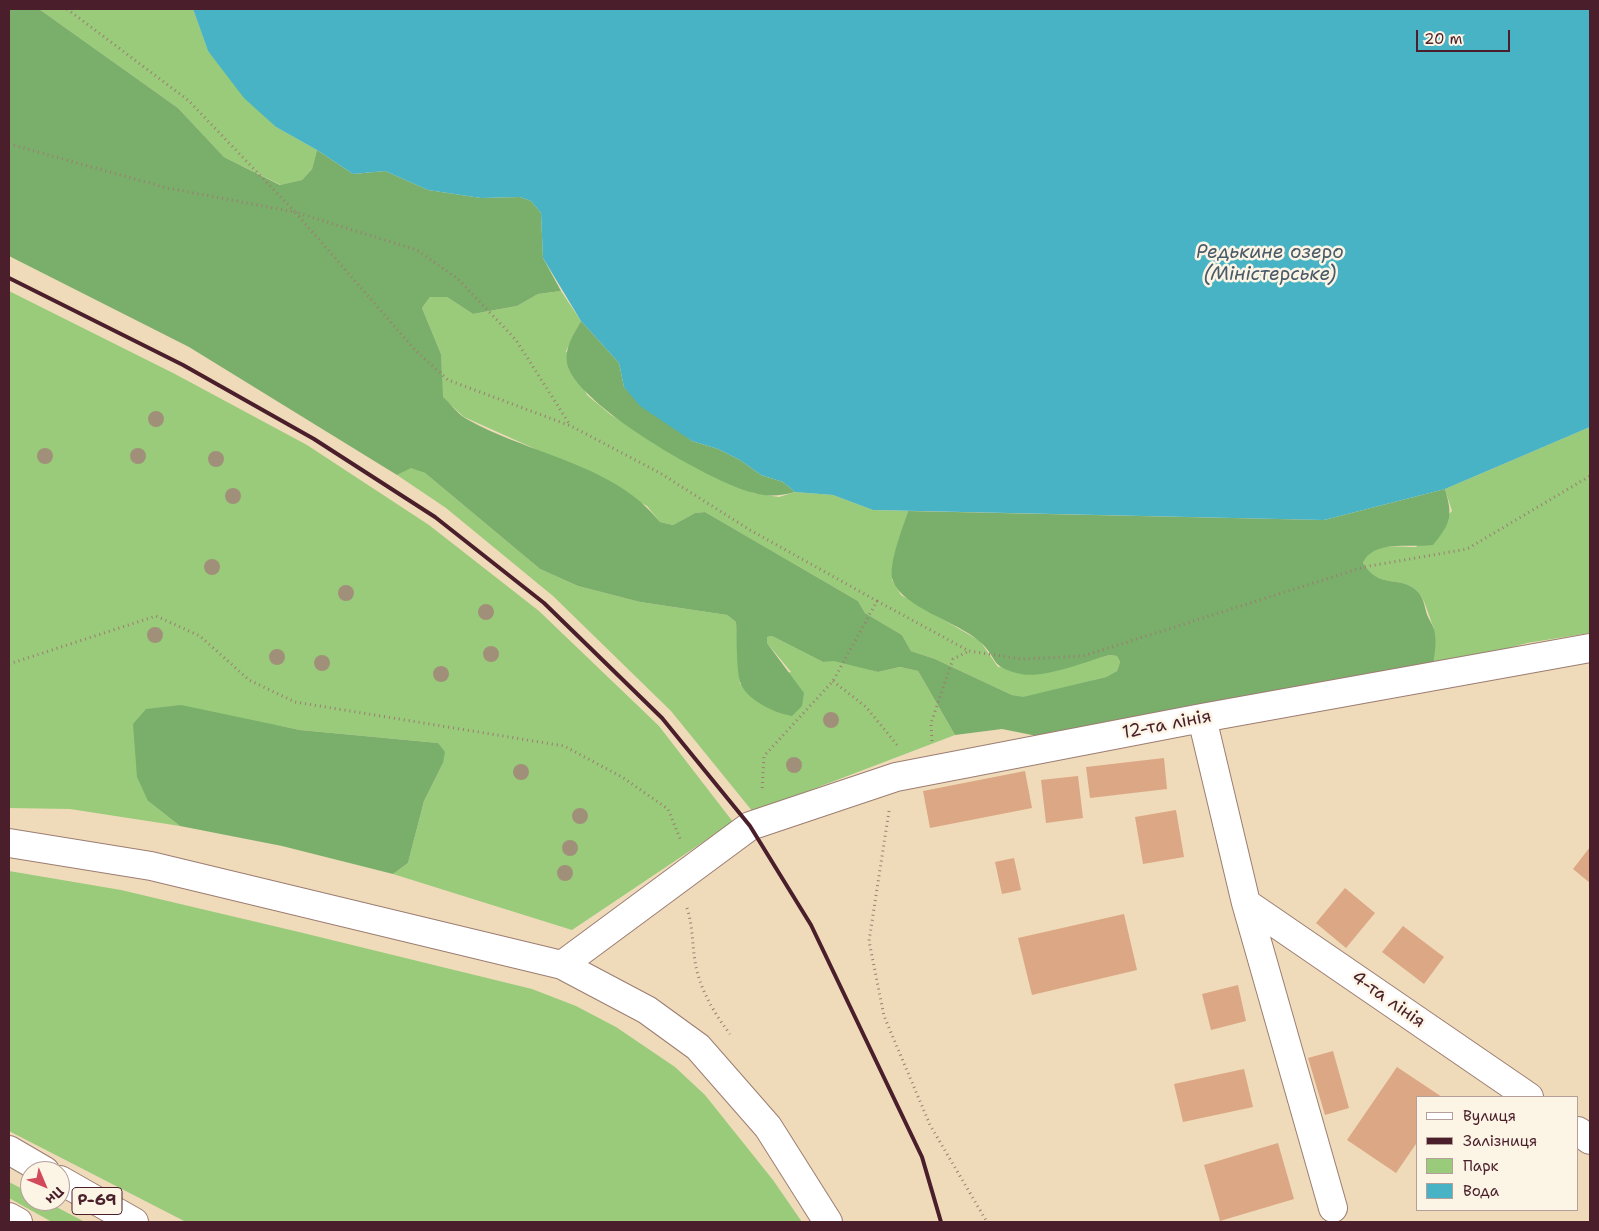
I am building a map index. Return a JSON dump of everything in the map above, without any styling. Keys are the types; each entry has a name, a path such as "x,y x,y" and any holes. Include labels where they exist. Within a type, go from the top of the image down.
{"street":[{"name":"12-та лінія","path":"562,965 758,823 896,777 1202,718 1590,648"},
{"path":"1202,718 1246,903 1333,1208"},
{"path":"9,843 151,866 562,965 647,1010 698,1047 768,1127 828,1222"},
{"name":"4-та лінія","path":"1246,903 1528,1096"},
{"path":"1579,1132 1590,1140"},
{"path":"9,1150 28,1161"},
{"name":"Р-69","path":"70,1186 134,1222"},
{"path":"9,1217 18,1222"}],"path":[{"path":"67,9 188,100 295,212 415,350 448,380 571,426 660,474 750,530 969,650 1021,659 1083,656 1364,567 1467,549 1590,476"},
{"path":"9,144 167,188 295,212 417,250 458,279 516,340 571,426"},
{"path":"758,823 764,756 834,681 877,601"},
{"path":"9,664 156,616 200,636 249,680 295,702 564,746 622,777 668,808 682,842 678,880 693,927 695,963 711,1009 735,1041"},
{"path":"934,770 931,723 954,659 969,650"},
{"path":"834,681 866,707 898,746 896,777 883,839 868,940 884,1016 930,1125 987,1222"}],"green space":[{"path":"9,9 39,9 178,108 224,157 280,185 302,180 312,169 317,150 353,174 385,171 428,190 481,198 520,197 531,201 541,213 543,258 561,291 538,294 517,306 473,314 447,297 430,297 422,308 441,354 443,397 465,418 515,441 595,473 619,486 641,502 660,522 673,525 695,513 705,512 858,601 865,613 902,635 911,651 935,659 1012,695 1023,697 1106,677 1117,671 1120,662 1117,656 1110,655 1066,669 1030,675 1011,671 998,665 985,647 970,634 907,599 898,590 893,581 892,566 908,511 1324,520 1445,489 1449,506 1449,519 1444,531 1433,545 1394,546 1375,550 1368,555 1363,563 1376,576 1410,586 1420,595 1435,633 1433,664 1052,739 1002,729 955,735 918,671 900,667 878,672 834,661 823,662 772,636 767,637 767,643 804,693 802,706 792,716 770,709 750,696 741,684 737,663 736,622 727,615 640,602 578,586 540,569 425,473 411,468 397,475 189,347 9,256"},
{"path":"39,9 193,9 208,51 276,127 317,150 312,169 302,180 281,185 224,157 178,108"},
{"path":"9,291 175,374 307,445 429,525 539,611 659,726 733,822 572,930 393,874 408,863 424,801 443,763 438,743 300,730 275,725 148,801 180,826 70,809 9,808"},
{"path":"561,291 581,321 566,351 587,395 611,415 708,473 753,493 779,497 795,492 833,495 873,510 908,511 893,563 892,580 901,595 980,641 998,667 1049,672 1110,655 1117,656 1120,662 1117,671 1106,677 1023,698 1012,695 935,659 911,651 902,635 865,613 858,601 705,512 695,513 673,525 660,522 647,506 531,447 464,417 442,397 441,354 422,308 430,297 447,297 473,314 517,306 538,294"},
{"path":"581,321 619,363 624,387 692,441 718,449 740,460 761,475 783,482 795,492 765,495 735,487 679,459 619,420 575,380 567,363 568,347"},
{"path":"1590,427 1590,633 1527,643 1421,672 1434,628 1424,602 1419,593 1409,586 1382,579 1369,571 1363,563 1367,556 1385,547 1416,547 1452,511 1445,489"},
{"path":"411,467 425,473 540,569 578,586 640,602 727,615 736,622 740,684 791,672 767,643 767,637 772,636 823,662 834,660 878,672 900,667 918,671 955,735 753,812 671,711 553,596 446,508 397,475"},
{"path":"181,705 300,730 438,743 445,752 443,763 424,801 408,863 393,874 282,846 180,826 148,801 137,777 133,724 146,709"},
{"path":"9,871 121,890 299,932 532,989 576,1006 616,1027 675,1067 705,1095 773,1180 802,1222 186,1222 9,1131"},
{"path":"9,1182 20,1188 20,1204 9,1198"},
{"path":"32,1211 64,1211 85,1222 52,1222"}],"water":[{"name":"Редькине озеро (Міністерське)","path":"193,9 1590,9 1590,427 1445,489 1324,520 873,510 833,495 795,492 783,482 761,475 740,460 718,449 692,441 640,406 624,387 619,363 581,321 543,258 541,213 531,201 520,197 481,198 428,190 385,171 353,174 317,150 276,127 244,98 208,51"}],"building":[{"path":"1164,758 1167,789 1090,798 1086,767"},
{"path":"1025,771 1032,808 930,828 923,791"},
{"path":"1078,776 1083,818 1046,823 1041,780"},
{"path":"1176,810 1184,857 1143,864 1135,817"},
{"path":"1590,847 1590,883 1573,869"},
{"path":"1014,858 1021,890 1002,894 995,862"},
{"path":"1345,888 1375,913 1346,948 1316,923"},
{"path":"1124,914 1137,970 1032,995 1018,938"},
{"path":"1403,926 1444,957 1424,984 1382,952"},
{"path":"1238,985 1246,1021 1211,1030 1202,994"},
{"path":"1333,1051 1349,1108 1325,1115 1308,1058"},
{"path":"1397,1067 1440,1096 1416,1096 1416,1144 1396,1173 1347,1140"},
{"path":"1244,1069 1253,1107 1183,1122 1174,1084"},
{"path":"1278,1143 1294,1199 1220,1221 1204,1165"}],"railway":[{"path":"9,278 183,365 314,439 435,517 544,603 662,718 750,826 811,925 922,1157 941,1222"}]}
